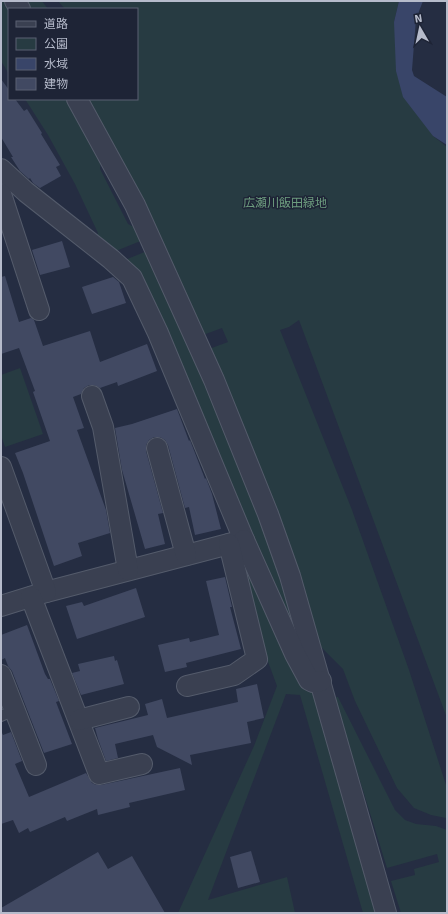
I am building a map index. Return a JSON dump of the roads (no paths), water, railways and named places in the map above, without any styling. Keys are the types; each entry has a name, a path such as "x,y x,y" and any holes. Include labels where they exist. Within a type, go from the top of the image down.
{"street":[{"path":"78,100 135,205 214,380 268,514 290,576 386,913"},
{"path":"1,170 26,192 111,259 132,278 162,340 236,542 309,680 313,682 320,681"},
{"path":"1,194 39,310"},
{"path":"92,396 103,427 128,570"},
{"path":"157,448 186,555"},
{"path":"1,467 38,594 79,720 99,774 142,764"},
{"path":"1,606 38,594 236,542"},
{"path":"186,686 234,675 257,659 236,542"},
{"path":"1,675 8,713 36,765"},
{"path":"79,720 129,707"}],"water":[{"path":"399,1 423,1 416,19 412,70 414,76 447,97 447,145 433,136 403,97 396,71 394,22"}],"park label":[{"name":"広瀬川飯田緑地","path":"285,203"}]}
